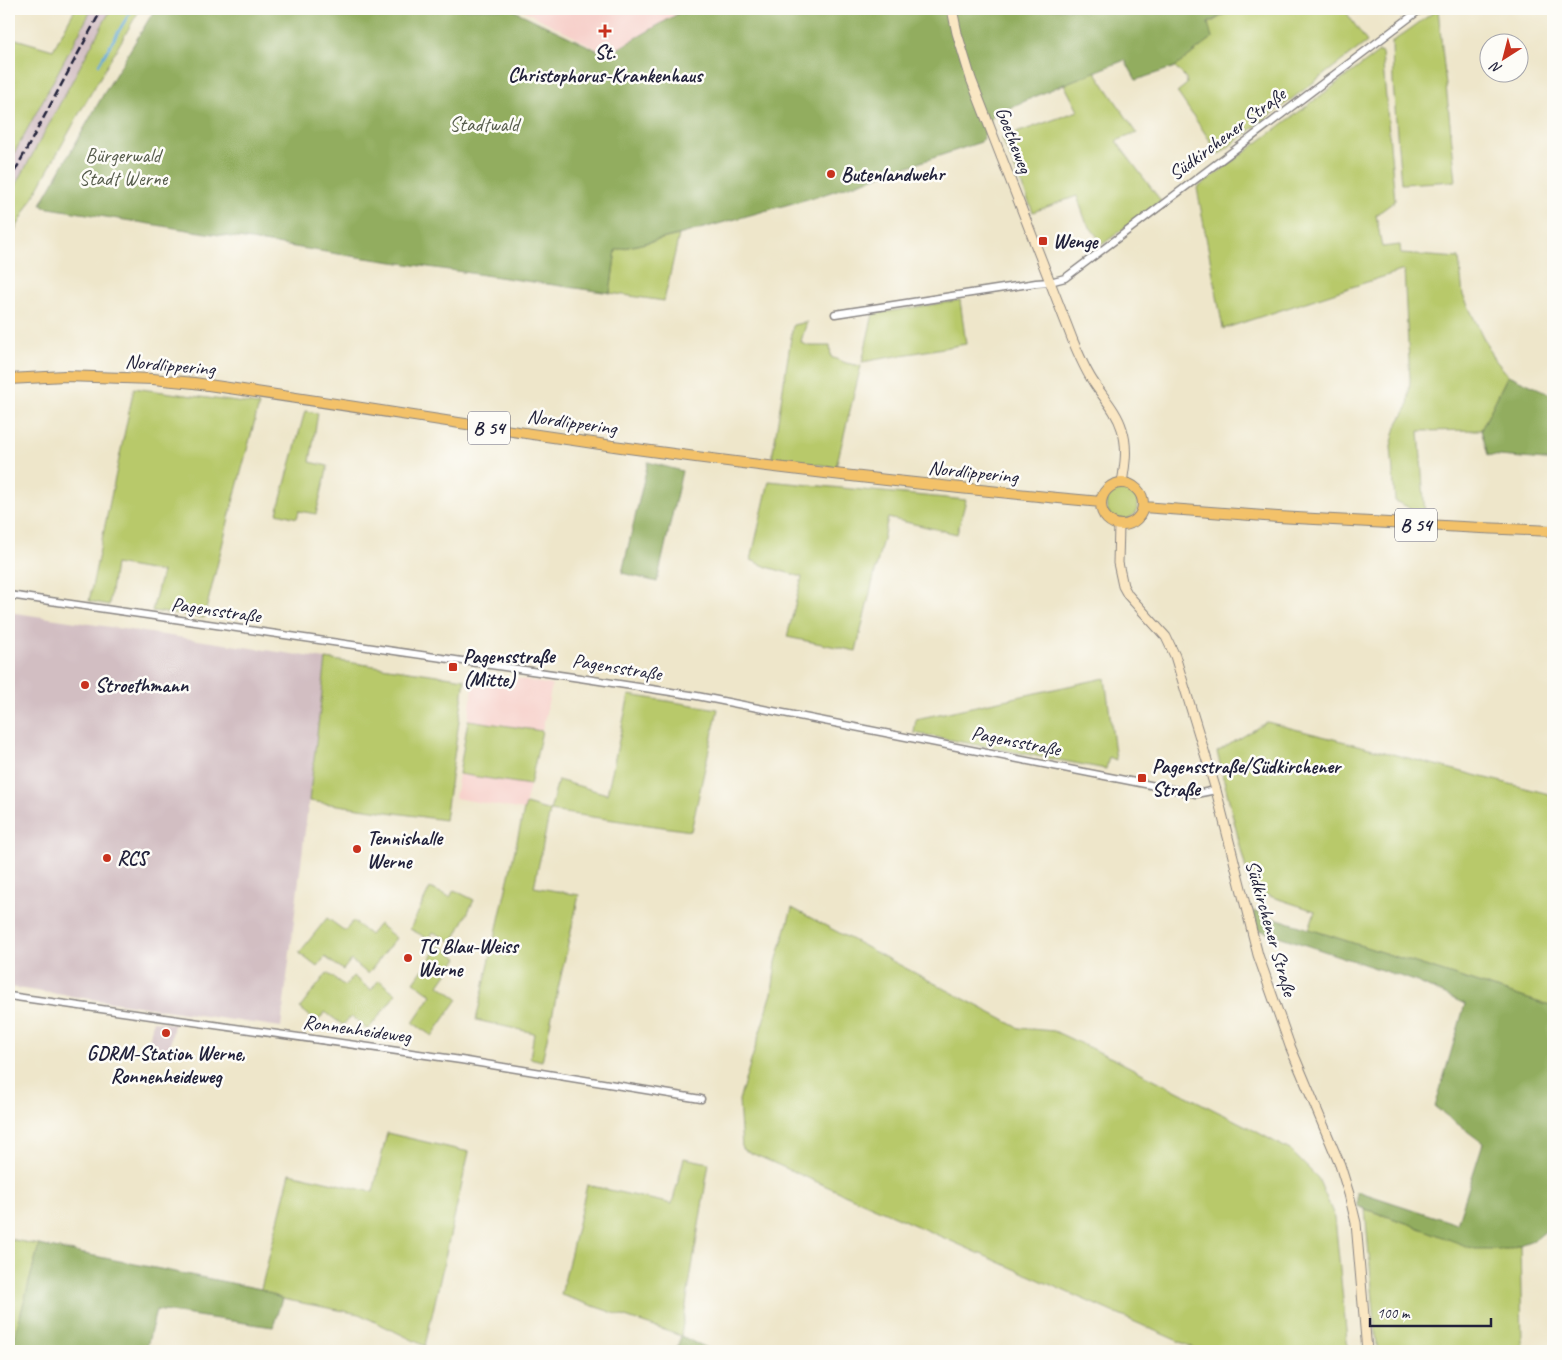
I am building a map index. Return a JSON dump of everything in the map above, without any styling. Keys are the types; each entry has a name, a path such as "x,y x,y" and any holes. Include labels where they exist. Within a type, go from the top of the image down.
{"main road":[{"name":"Nordlippering","path":"9,378 65,376 153,379 194,383 621,447 969,490 1100,502"},
{"path":"1122,483 1129,484 1135,488 1140,493 1142,500 1142,507 1137,518 1126,525 1112,523 1107,519 1103,514 1100,502 1108,488 1122,483"},
{"name":"B 54","path":"1142,507 1278,517 1553,531"}],"street":[{"name":"Goetheweg","path":"952,9 957,33 972,78 1050,282"},
{"name":"Südkirchener Straße","path":"835,314 1050,282 1065,278 1422,9"},
{"path":"1050,282 1073,341 1092,380 1116,414 1122,429 1126,459 1122,483"},
{"name":"Südkirchener Straße","path":"1119,525 1118,563 1123,586 1166,637 1175,656 1216,790 1258,955 1290,1046 1340,1165 1356,1224 1367,1351"},
{"name":"Pagensstraße","path":"9,595 697,696 1196,794 1216,790"},
{"name":"Ronnenheideweg","path":"9,996 460,1060 700,1099"}],"shaded area":[{"path":"92,9 111,9 9,198 9,163"},
{"name":"St. Christophorus-Krankenhaus","path":"521,9 686,9 607,54"},
{"path":"9,612 326,659 281,1027 9,987"},
{"path":"482,672 552,685 542,731 468,720 475,675"},
{"path":"459,774 530,785 524,810 455,798"},
{"path":"153,1021 174,1024 169,1052 148,1048"}],"green space":[{"path":"75,9 92,9 9,163 9,37 53,50"},
{"path":"111,9 140,9 80,112 9,241 9,198"},
{"name":"Stadtwald","path":"155,9 511,9 607,55 686,9 1234,9 1208,23 1212,38 1175,67 1136,80 1125,60 993,115 981,142 822,195 682,234 616,250 610,293 351,256 43,207 41,204"},
{"path":"1234,9 1344,9 1367,42 1219,154 1177,92 1187,84 1186,78 1175,67 1212,38 1208,24"},
{"path":"1438,9 1456,181 1401,184 1393,83 1392,42"},
{"path":"1379,52 1382,53 1395,201 1376,215 1382,247 1400,245 1401,254 1459,258 1463,295 1492,356 1508,375 1481,430 1419,431 1425,515 1395,501 1391,446 1396,427 1408,406 1410,380 1404,270 1223,329 1197,188"},
{"path":"1095,71 1137,133 1116,141 1161,201 1103,244 1086,222 1077,196 1033,212 1002,138 1078,111 1064,84"},
{"path":"679,235 664,301 610,293 616,250"},
{"path":"960,300 966,344 862,362 873,314"},
{"path":"807,322 802,343 809,346 830,346 831,357 861,366 836,467 772,458 793,325"},
{"path":"1508,375 1553,395 1553,462 1488,455 1481,430"},
{"path":"134,388 259,405 204,618 152,611 162,572 115,564 109,605 89,601"},
{"path":"305,411 318,413 310,462 328,466 316,514 299,511 297,518 277,513"},
{"path":"648,462 682,471 657,582 622,573"},
{"path":"769,481 966,500 957,534 888,518 856,651 787,637 802,577 767,567 751,560"},
{"path":"1122,488 1128,489 1133,493 1137,498 1137,510 1133,515 1128,519 1122,520 1116,519 1111,515 1107,510 1106,504 1107,498 1111,493 1116,489"},
{"path":"326,659 465,679 445,820 309,801"},
{"path":"1105,678 1116,760 1109,757 1106,769 914,733 916,719"},
{"path":"629,695 718,709 691,831 550,811 558,780 607,794"},
{"path":"468,720 542,731 530,785 459,774"},
{"path":"1267,722 1553,795 1553,1007 1309,929 1315,911 1251,890 1217,752"},
{"path":"526,804 550,811 534,887 579,895 542,1061 530,1058 534,1033 476,1020"},
{"path":"430,888 450,897 454,890 474,900 453,942 433,932 429,939 410,929"},
{"path":"792,908 1019,1028 1054,1031 1114,1059 1290,1150 1318,1178 1335,1218 1348,1351 1197,1351 1194,1348 742,1149 739,1100 772,993 776,962"},
{"path":"1253,911 1553,1007 1553,1225 1536,1239 1508,1249 1474,1249 1357,1206 1357,1191 1457,1224 1483,1143 1435,1107 1465,1004 1415,981 1257,929"},
{"path":"327,918 345,931 353,921 370,935 379,924 396,938 368,974 351,960 343,970 325,957 317,967 299,953"},
{"path":"440,945 458,958 439,985 458,999 432,1036 413,1023 432,995 414,982"},
{"path":"327,973 345,986 353,976 371,990 379,980 396,994 368,1030 351,1016 343,1025 325,1012 317,1022 300,1008"},
{"path":"387,1133 469,1152 425,1346 359,1314 282,1299 261,1289 290,1173 373,1192"},
{"path":"684,1158 709,1163 681,1336 561,1295 587,1185 672,1204"},
{"path":"1365,1209 1409,1224 1508,1249 1520,1245 1522,1341 1524,1351 1379,1351"},
{"path":"9,1239 39,1245 11,1351 9,1351"},
{"path":"39,1245 261,1289 282,1299 273,1327 156,1310 146,1351 11,1351"},
{"path":"681,1336 714,1351 676,1351"}],"waterway":[{"path":"99,64 132,9"},
{"path":"1552,1351 1553,1347"}],"railway":[{"path":"9,182 102,9"}],"place":[{"name":"St. Christophorus-Krankenhaus","path":"605,31"},
{"name":"Butenlandwehr","path":"831,174"},
{"name":"Wenge","path":"1043,241"},
{"name":"Pagensstraße (Mitte)","path":"453,667"},
{"name":"Stroethmann","path":"85,685"},
{"name":"Pagensstraße/Südkirchener Straße","path":"1142,778"},
{"name":"Tennishalle Werne","path":"357,849"},
{"name":"RCS","path":"107,858"},
{"name":"TC Blau-Weiss Werne","path":"408,958"},
{"name":"GDRM-Station Werne, Ronnenheideweg","path":"166,1033"}],"park label":[{"name":"Bürgerwald Stadt Werne","path":"123,166"}]}
